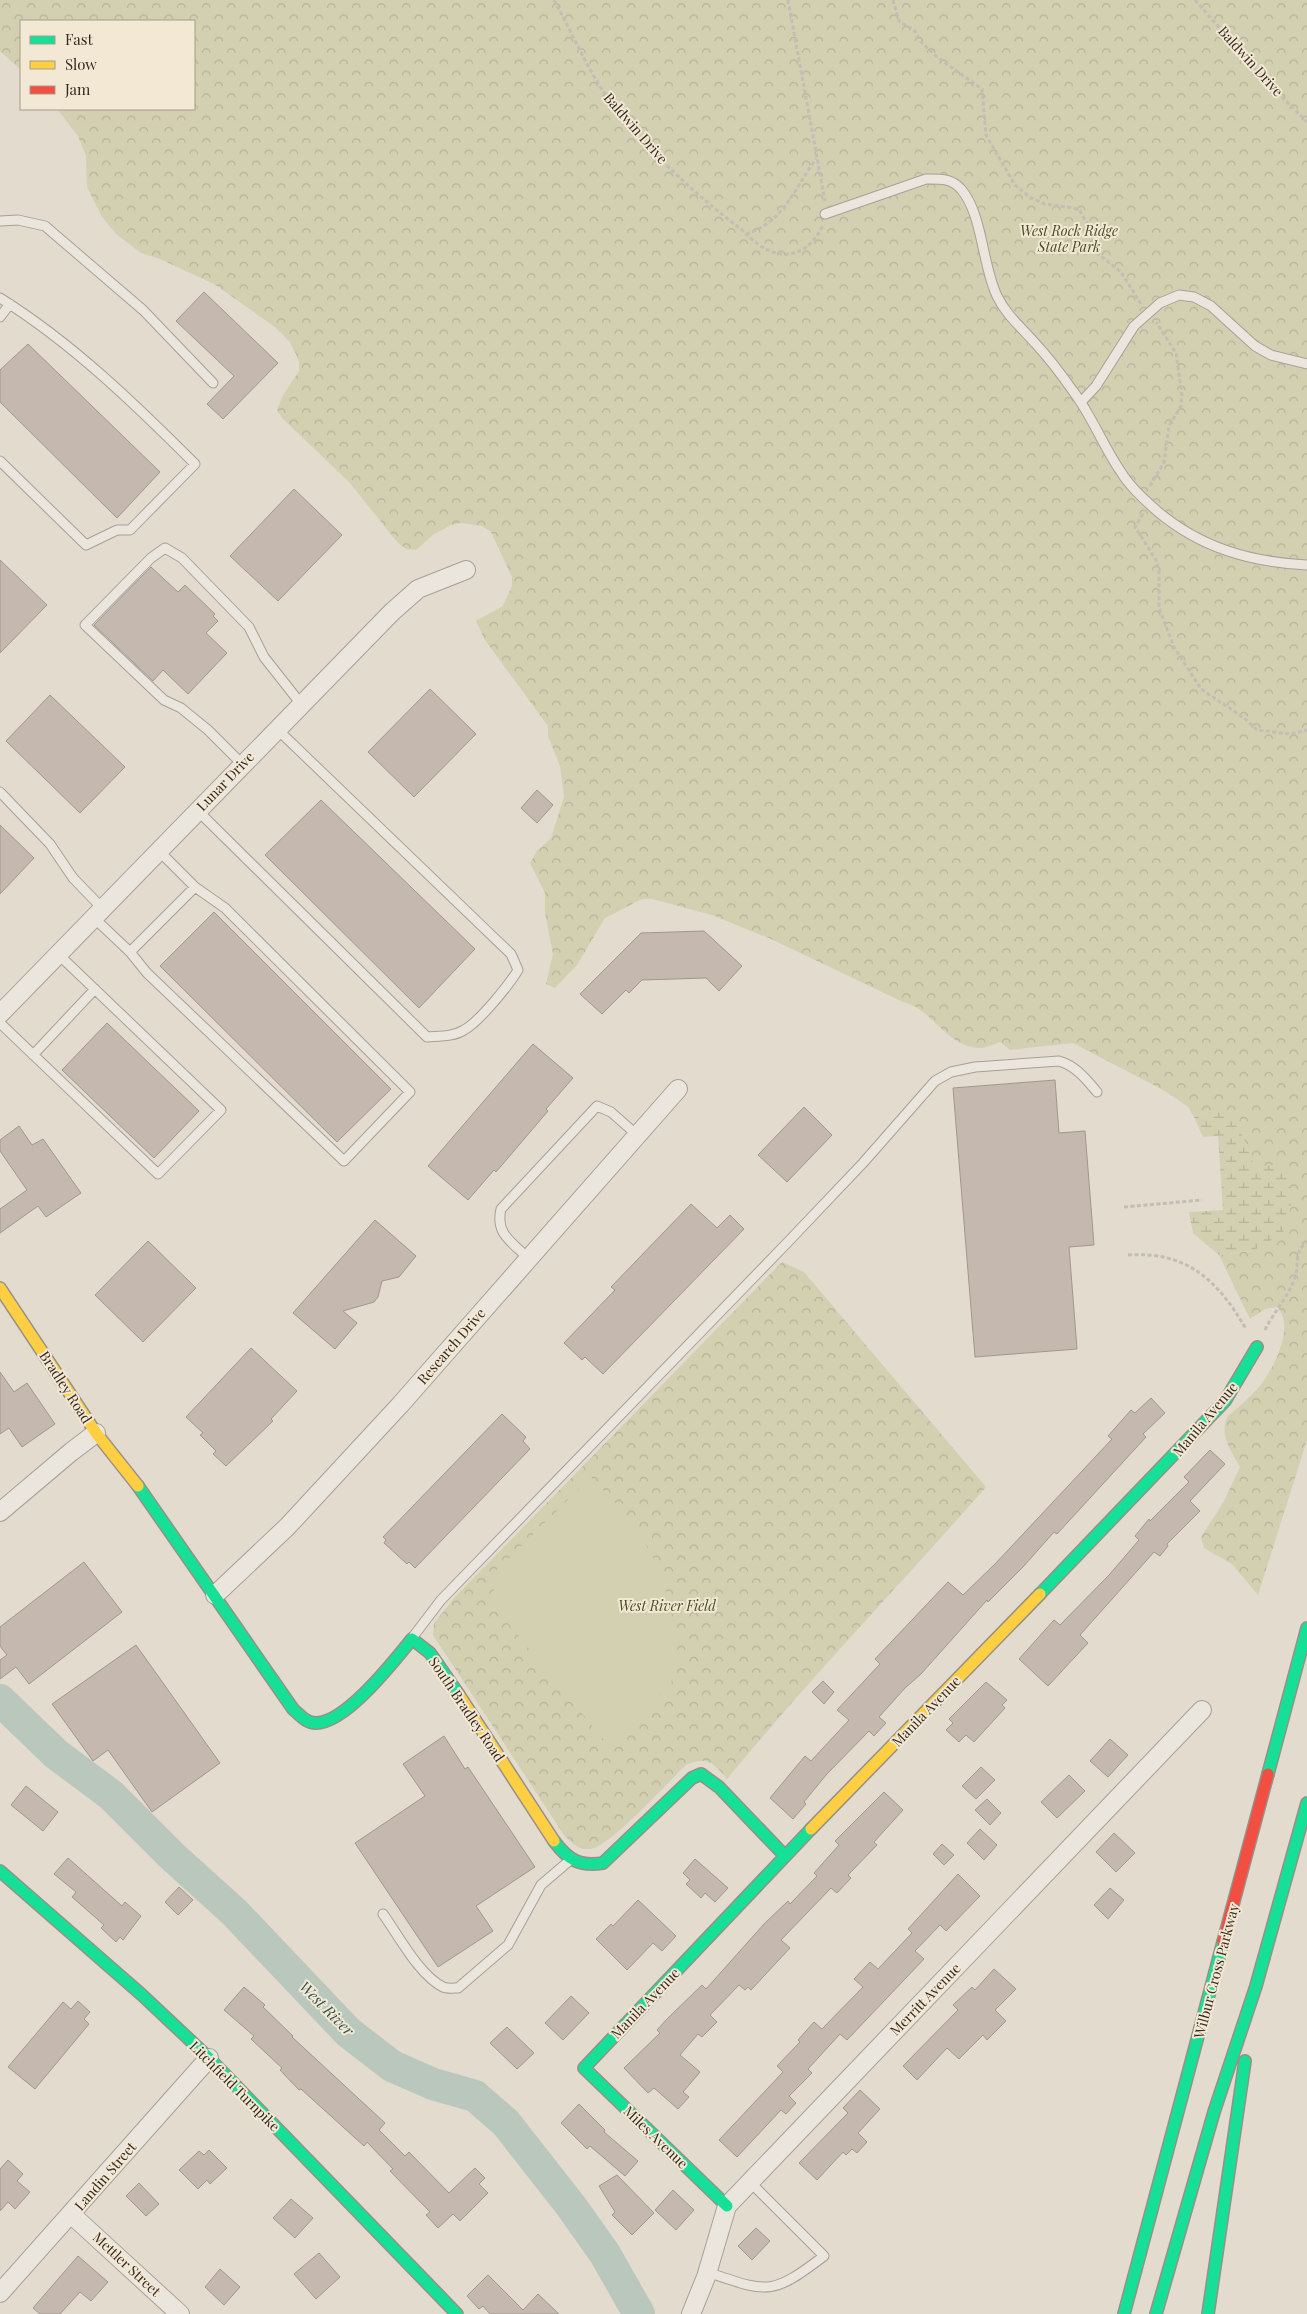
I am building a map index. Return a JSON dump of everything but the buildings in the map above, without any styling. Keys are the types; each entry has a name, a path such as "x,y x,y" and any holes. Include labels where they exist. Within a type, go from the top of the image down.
{"main road":[{"name":"Bradley Road","path":"0,1288 96,1433"},
{"name":"Manila Avenue","path":"584,2068 785,1856 1198,1431 1225,1401 1257,1347"},
{"path":"96,1433 140,1488 294,1709 308,1721 317,1724 328,1721 348,1707 392,1662 412,1638"},
{"name":"Wilbur Cross Parkway","path":"1124,2314 1307,1628"},
{"name":"South Bradley Road","path":"412,1638 430,1654 442,1669 553,1839 571,1860"},
{"path":"571,1860 578,1865 588,1866 603,1863 692,1778 701,1774 719,1787 785,1856"},
{"path":"1156,2314 1214,2112 1256,1986 1307,1803"},
{"name":"Litchfield Turnpike","path":"0,1871 142,1995 209,2058 444,2306 457,2314"},
{"path":"1208,2314 1256,1986"},
{"name":"Miles Avenue","path":"584,2068 727,2206"}],"street":[{"name":"Lunar Drive","path":"0,1014 392,612 418,589 466,570"},
{"name":"Research Drive","path":"215,1595 287,1527 400,1405 678,1089"},
{"name":"Bradley Road","path":"0,1512 96,1433"},
{"name":"Merritt Avenue","path":"691,2314 707,2272 727,2206 1202,1710"},
{"name":"Landin Street","path":"0,2293 72,2215 209,2058"},
{"name":"Mettler Street","path":"72,2215 180,2314"}],"lane":[{"path":"825,214 926,179 942,178 954,183 962,191 971,208 988,271 1003,307 1036,344 1081,402 1122,475 1147,502 1186,533 1209,546 1241,556 1279,563 1307,565"},
{"path":"0,221 18,220 45,226 143,310 213,383"},
{"path":"1081,402 1096,386 1134,326 1160,302 1179,295 1194,297 1212,306 1255,346 1271,355 1307,364"},
{"path":"0,298 52,335 148,417 195,464 130,530 116,530 86,545 0,461"},
{"path":"0,317 10,304"},
{"path":"242,764 208,730 181,708 164,700 85,625 151,558 165,548 182,558 248,627 264,657 301,704"},
{"path":"197,810 426,1037 449,1036 466,1030 507,988 518,970 511,954 276,729"},
{"path":"0,792 50,844 98,913 147,972 344,1161 410,1092 225,908 195,887 158,851"},
{"path":"130,952 195,887"},
{"path":"0,1023 158,1174 221,1110 58,954"},
{"path":"32,1055 95,989"},
{"path":"412,1638 441,1600 786,1244 863,1163 936,1081 952,1072 975,1067 1059,1061 1068,1064 1082,1074 1097,1092"},
{"path":"528,1258 501,1231 498,1223 501,1209 597,1106 611,1112 637,1136"},
{"path":"384,1914 421,1968 432,1979 444,1988 458,1988 508,1945 541,1885 571,1860"},
{"path":"707,2272 750,2287 770,2288 790,2281 824,2256 750,2182"}],"path":[{"name":"Baldwin Drive","path":"554,0 594,77 621,115 686,183 746,234 770,251 790,254 802,250 818,236 825,214 824,195 788,0"},
{"name":"Baldwin Drive","path":"1195,0 1264,79 1307,122"},
{"path":"746,234 761,229 780,214 817,159"},
{"path":"1124,1207 1202,1200"},
{"path":"1257,1347 1272,1315 1296,1274 1297,1252 1301,1246 1307,1243"},
{"path":"1128,1255 1144,1254 1170,1258 1210,1281 1230,1303 1257,1347"}],"green space":[{"name":"West Rock Ridge State Park","path":"0,0 1307,0 1307,1440 1258,1595 1232,1564 1204,1548 1201,1537 1223,1503 1240,1467 1227,1442 1224,1429 1225,1423 1228,1416 1265,1379 1276,1359 1283,1336 1284,1325 1282,1315 1277,1307 1265,1309 1250,1319 1219,1255 1254,1250 1277,1165 1254,1167 1237,1121 1209,1111 1194,1117 1188,1107 1165,1091 1073,1043 1010,1050 1000,1042 980,1048 966,1045 947,1034 913,1006 771,939 712,915 652,899 642,899 605,918 577,965 555,988 546,984 553,954 545,913 545,893 530,863 537,851 551,838 564,797 560,766 548,736 548,726 485,640 476,621 503,606 512,586 512,577 491,532 482,526 461,523 451,525 433,535 416,550 406,549 398,543 349,482 282,418 277,410 282,397 299,371 299,361 290,342 275,327 214,284 160,259 141,253 116,234 102,217 87,187 86,156 78,136 58,110 195,110 195,20 20,20 20,69 0,51"},
{"path":"1209,1111 1228,1114 1237,1121 1254,1166 1277,1165 1289,1180 1292,1197 1291,1206 1283,1233 1254,1250 1219,1255 1193,1233 1189,1212 1223,1210 1218,1136 1203,1137 1194,1117"},
{"name":"West River Field","path":"782,1262 804,1272 986,1487 822,1669 727,1779 709,1762 700,1761 686,1765 639,1813 611,1838 599,1846 590,1849 579,1847 564,1835 433,1635 434,1623 455,1597"},
{"path":"591,1477 633,1522 661,1572 676,1631 671,1685 607,1744 496,1608 492,1575"}],"waterway":[{"name":"West River","path":"0,1700 56,1754 111,1795 172,1856 234,1912 348,2032 392,2066 433,2084 475,2096 506,2123 571,2206 605,2254 639,2314"}],"traffic: fast":[{"path":"1040,1594 1225,1401 1257,1347"},
{"path":"138,1486 293,1709 306,1720 316,1723 328,1720 341,1713 368,1689 412,1639 430,1653 459,1695"},
{"path":"1268,1774 1307,1628"},
{"path":"554,1841 564,1853 575,1861 588,1864 603,1863 692,1778 701,1774 719,1787 785,1856"},
{"path":"1156,2314 1214,2112 1256,1986 1307,1803"},
{"path":"727,2206 584,2068 811,1829"},
{"path":"0,1871 142,1995 209,2058 457,2314"},
{"path":"1124,2314 1223,1942"},
{"path":"1208,2314 1245,2061"}],"traffic: slow":[{"path":"0,1288 96,1433 138,1486"},
{"path":"811,1829 1040,1594"},
{"path":"459,1695 554,1841"}],"traffic: jam":[{"path":"1223,1942 1268,1774"}]}
